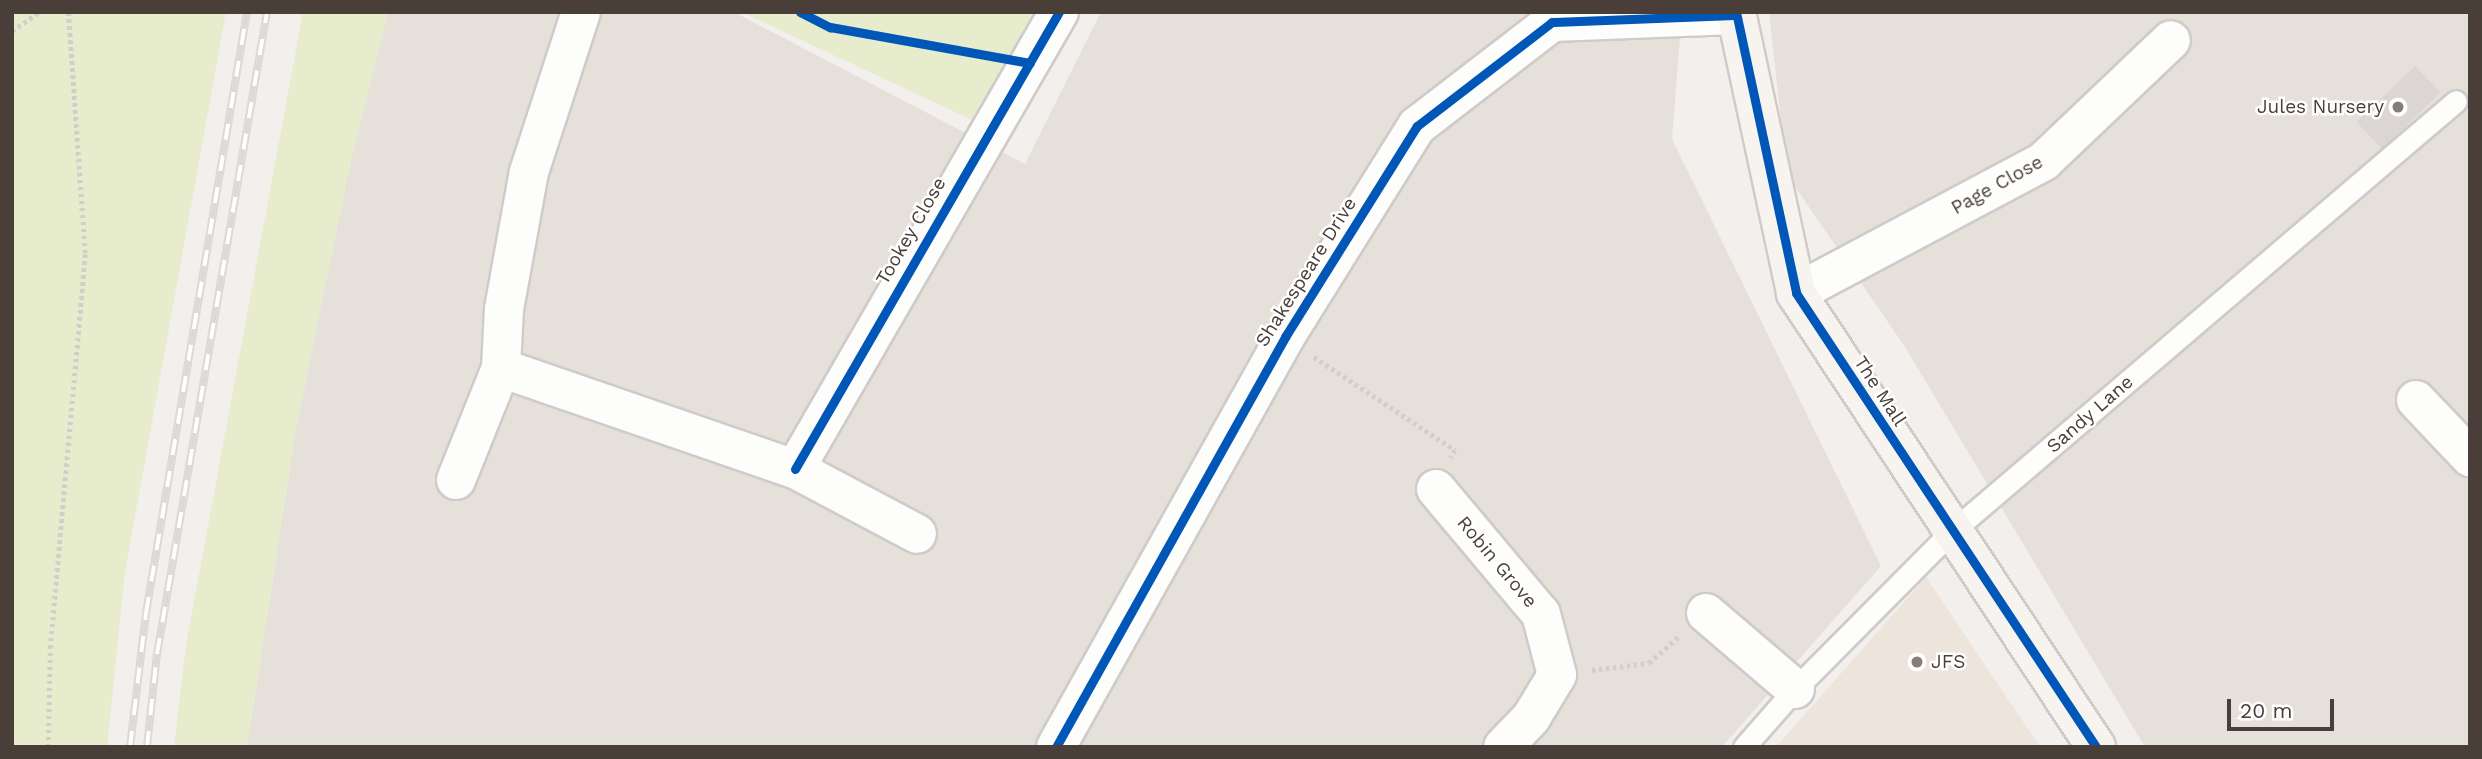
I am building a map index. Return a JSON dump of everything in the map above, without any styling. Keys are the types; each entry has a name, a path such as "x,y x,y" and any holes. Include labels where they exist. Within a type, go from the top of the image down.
{"street":[{"path":"456,480 500,368 504,309 529,172 581,12"},
{"name":"Tookey Close","path":"795,470 1059,12"},
{"name":"Shakespeare Drive","path":"1056,747 1284,337 1418,126 1551,17 1736,14"},
{"name":"The Mall","path":"1736,14 1796,293 1950,533 2096,747"},
{"name":"Page Close","path":"1796,293 2044,161 2171,40"},
{"path":"500,368 795,470 917,534"},
{"path":"2416,400 2470,457"},
{"name":"Robin Grove","path":"1436,489 1541,614 1557,675"},
{"path":"1706,613 1794,689"},
{"path":"1503,747 1531,718 1557,675"}],"lane":[{"name":"Sandy Lane","path":"1744,747 1794,689 1950,533 2456,102"}],"path":[{"path":"12,31 38,12"},
{"path":"48,747 50,648 85,253 68,12"},
{"path":"1284,337 1455,450 1436,489"},
{"path":"1557,675 1649,663 1706,613"}],"shaded area":[{"path":"388,12 734,12 1025,164 1101,12 1682,12 1672,139 1881,566 1722,747 247,747 296,428 351,160"},
{"path":"1769,12 2470,12 2470,747 2145,747 1905,347 1787,175"},
{"name":"JFS","path":"1926,577 2040,747 1776,747"}],"green space":[{"path":"12,12 226,12 125,572 107,747 12,747"},
{"path":"303,12 388,12 351,160 296,428 247,747 174,747 186,645"},
{"path":"742,12 1059,12 991,129"}],"building":[{"name":"Jules Nursery","path":"2415,66 2441,93 2382,149 2357,122"}],"railway":[{"path":"130,747 146,613 247,12"},
{"path":"147,747 157,654 267,12"}],"cycle path":[{"path":"800,12 830,27 1030,63"},
{"path":"795,469 1059,12"},
{"path":"1736,12 1796,293 2096,747"},
{"path":"1056,747 1285,337 1417,126 1552,22 1736,15"}],"place":[{"name":"Jules Nursery","path":"2398,107"},
{"name":"JFS","path":"1917,662"}]}
